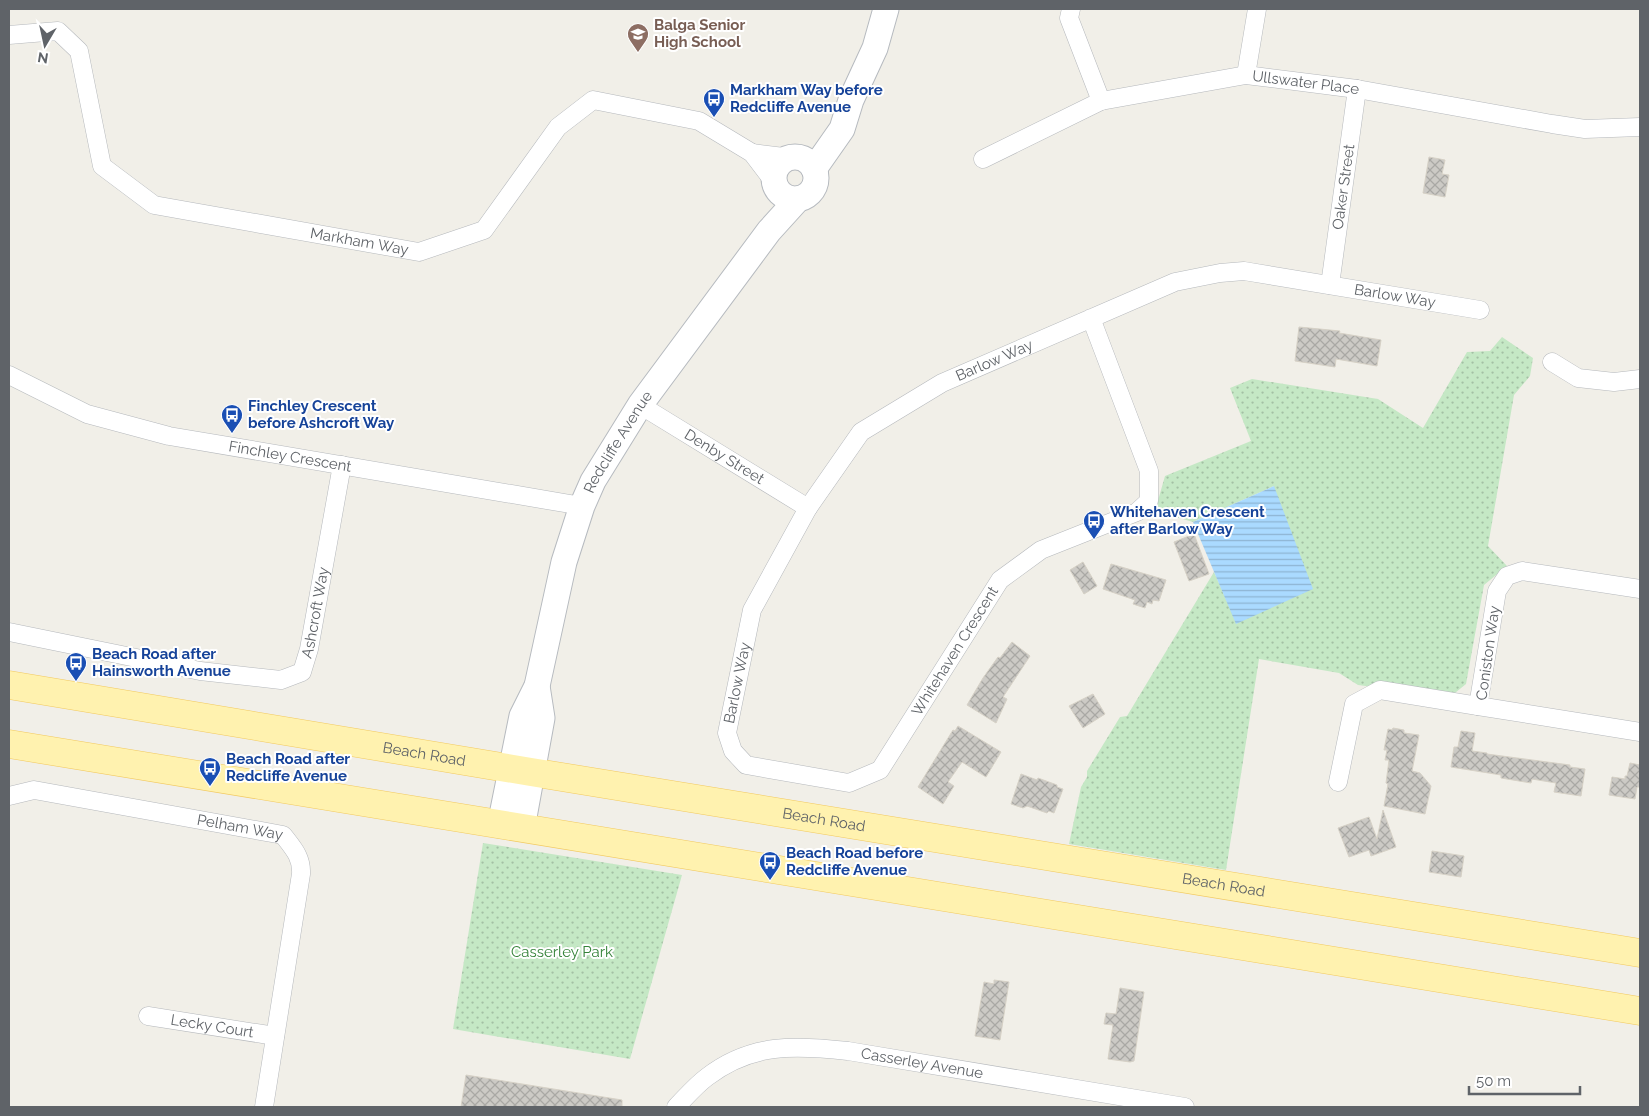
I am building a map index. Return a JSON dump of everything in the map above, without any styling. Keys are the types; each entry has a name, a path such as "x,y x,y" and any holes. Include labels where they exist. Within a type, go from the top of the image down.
{"main road":[{"name":"Beach Road","path":"9,685 521,771 1640,953"},
{"path":"9,744 1640,1011"}],"street":[{"path":"801,161 851,100 875,48 886,9"},
{"path":"1071,9 1069,18 1101,101"},
{"path":"1246,75 1257,9"},
{"name":"Markham Way","path":"9,35 58,31 79,51 102,166 154,205 419,252 484,230 558,127 593,100 698,121 752,152 801,161"},
{"name":"Ullswater Place","path":"983,159 1101,101 1246,75 1357,89 1552,124 1585,128 1640,127"},
{"name":"Oaker Street","path":"1330,284 1357,89"},
{"name":"Markham Way","path":"752,152 775,185"},
{"path":"786,160 801,161 816,175 814,188 805,197 798,199 786,197 775,185 776,169 786,160"},
{"name":"Redcliffe Avenue","path":"769,231 775,185"},
{"name":"Redcliffe Avenue","path":"511,826 521,771 522,716 537,686 564,562 582,506 593,481 640,404 769,231 798,199"},
{"name":"Barlow Way","path":"732,751 727,733 752,610 808,508 861,432 942,383 1175,282 1220,273 1244,271 1480,310"},
{"name":"Whitehaven Crescent","path":"732,751 746,765 849,783 880,770 1000,580 1041,550 1137,512 1149,502 1149,471 1091,318"},
{"path":"1552,362 1578,378 1614,382 1640,379"},
{"name":"Finchley Crescent","path":"9,375 87,414 170,436 582,506"},
{"name":"Denby Street","path":"640,404 808,508"},
{"name":"Ashcroft Way","path":"9,632 200,672 282,680 302,672 310,649 342,465"},
{"name":"Coniston Way","path":"1640,589 1522,572 1507,576 1497,591 1478,706 1640,732"},
{"path":"1338,782 1354,704 1380,690 1478,706"},
{"name":"Pelham Way","path":"9,796 34,790 283,835 297,852 301,866 264,1107"},
{"name":"Lecky Court","path":"148,1016 275,1036"},
{"name":"Casserley Avenue","path":"676,1107 705,1079 738,1059 776,1048 801,1047 848,1050 1173,1106"}],"green space":[{"path":"1502,337 1533,358 1530,376 1514,395 1488,546 1507,566 1484,585 1466,684 1450,697 1358,685 1339,673 1259,659 1226,870 1069,844 1081,787 1087,777 1087,771 1120,717 1127,716 1214,572 1237,624 1274,486 1193,522 1155,511 1165,476 1251,441 1230,388 1252,379 1378,399 1423,428 1467,352 1490,351"},
{"name":"Casserley Park","path":"483,843 682,875 630,1059 453,1029"}],"water":[{"path":"1274,486 1313,589 1236,624 1193,522"}],"building":[{"path":"1429,157 1445,160 1442,174 1449,175 1445,197 1423,193"},
{"path":"1299,327 1340,331 1339,333 1381,340 1377,366 1336,359 1335,367 1295,361"},
{"path":"1194,534 1209,574 1189,581 1174,542"},
{"path":"1083,562 1097,586 1084,594 1070,570"},
{"path":"1111,564 1166,580 1159,601 1153,600 1152,604 1147,602 1145,608 1133,604 1135,600 1103,589"},
{"path":"1012,642 1030,656 1003,697 1007,699 996,723 967,705 998,657 1000,658"},
{"path":"1093,694 1105,714 1083,728 1069,706"},
{"path":"958,726 1001,752 986,777 962,762 948,782 954,786 943,804 918,787 953,730 955,731"},
{"path":"1393,728 1404,730 1404,733 1419,735 1412,771 1420,773 1431,786 1425,814 1384,806 1388,784 1386,783 1389,760 1385,760 1387,750 1384,750 1388,729 1392,730"},
{"path":"1461,731 1475,733 1472,751 1570,765 1570,767 1585,769 1581,796 1554,792 1556,783 1532,779 1531,783 1501,778 1501,775 1451,767 1454,747 1458,747"},
{"path":"1630,763 1640,765 1640,787 1637,787 1635,799 1609,795 1612,777 1625,779"},
{"path":"1021,774 1037,780 1038,778 1063,789 1054,813 1011,804"},
{"path":"1383,810 1396,847 1371,856 1369,850 1349,857 1338,828 1369,817 1377,839"},
{"path":"1432,851 1464,856 1461,877 1429,872"},
{"path":"994,980 1009,982 1000,1040 975,1036 984,982 994,984"},
{"path":"1120,988 1144,992 1134,1061 1130,1062 1108,1059 1113,1025 1104,1024 1106,1013 1116,1014"},
{"path":"466,1075 622,1100 622,1107 461,1107"}],"place":[{"name":"Balga Senior High School","path":"638,53"},
{"name":"Markham Way before Redcliffe Avenue","path":"714,118"},
{"name":"Finchley Crescent before Ashcroft Way","path":"232,434"},
{"name":"Whitehaven Crescent after Barlow Way","path":"1094,540"},
{"name":"Beach Road after Hainsworth Avenue","path":"76,682"},
{"name":"Beach Road after Redcliffe Avenue","path":"210,787"},
{"name":"Beach Road before Redcliffe Avenue","path":"770,881"}]}
